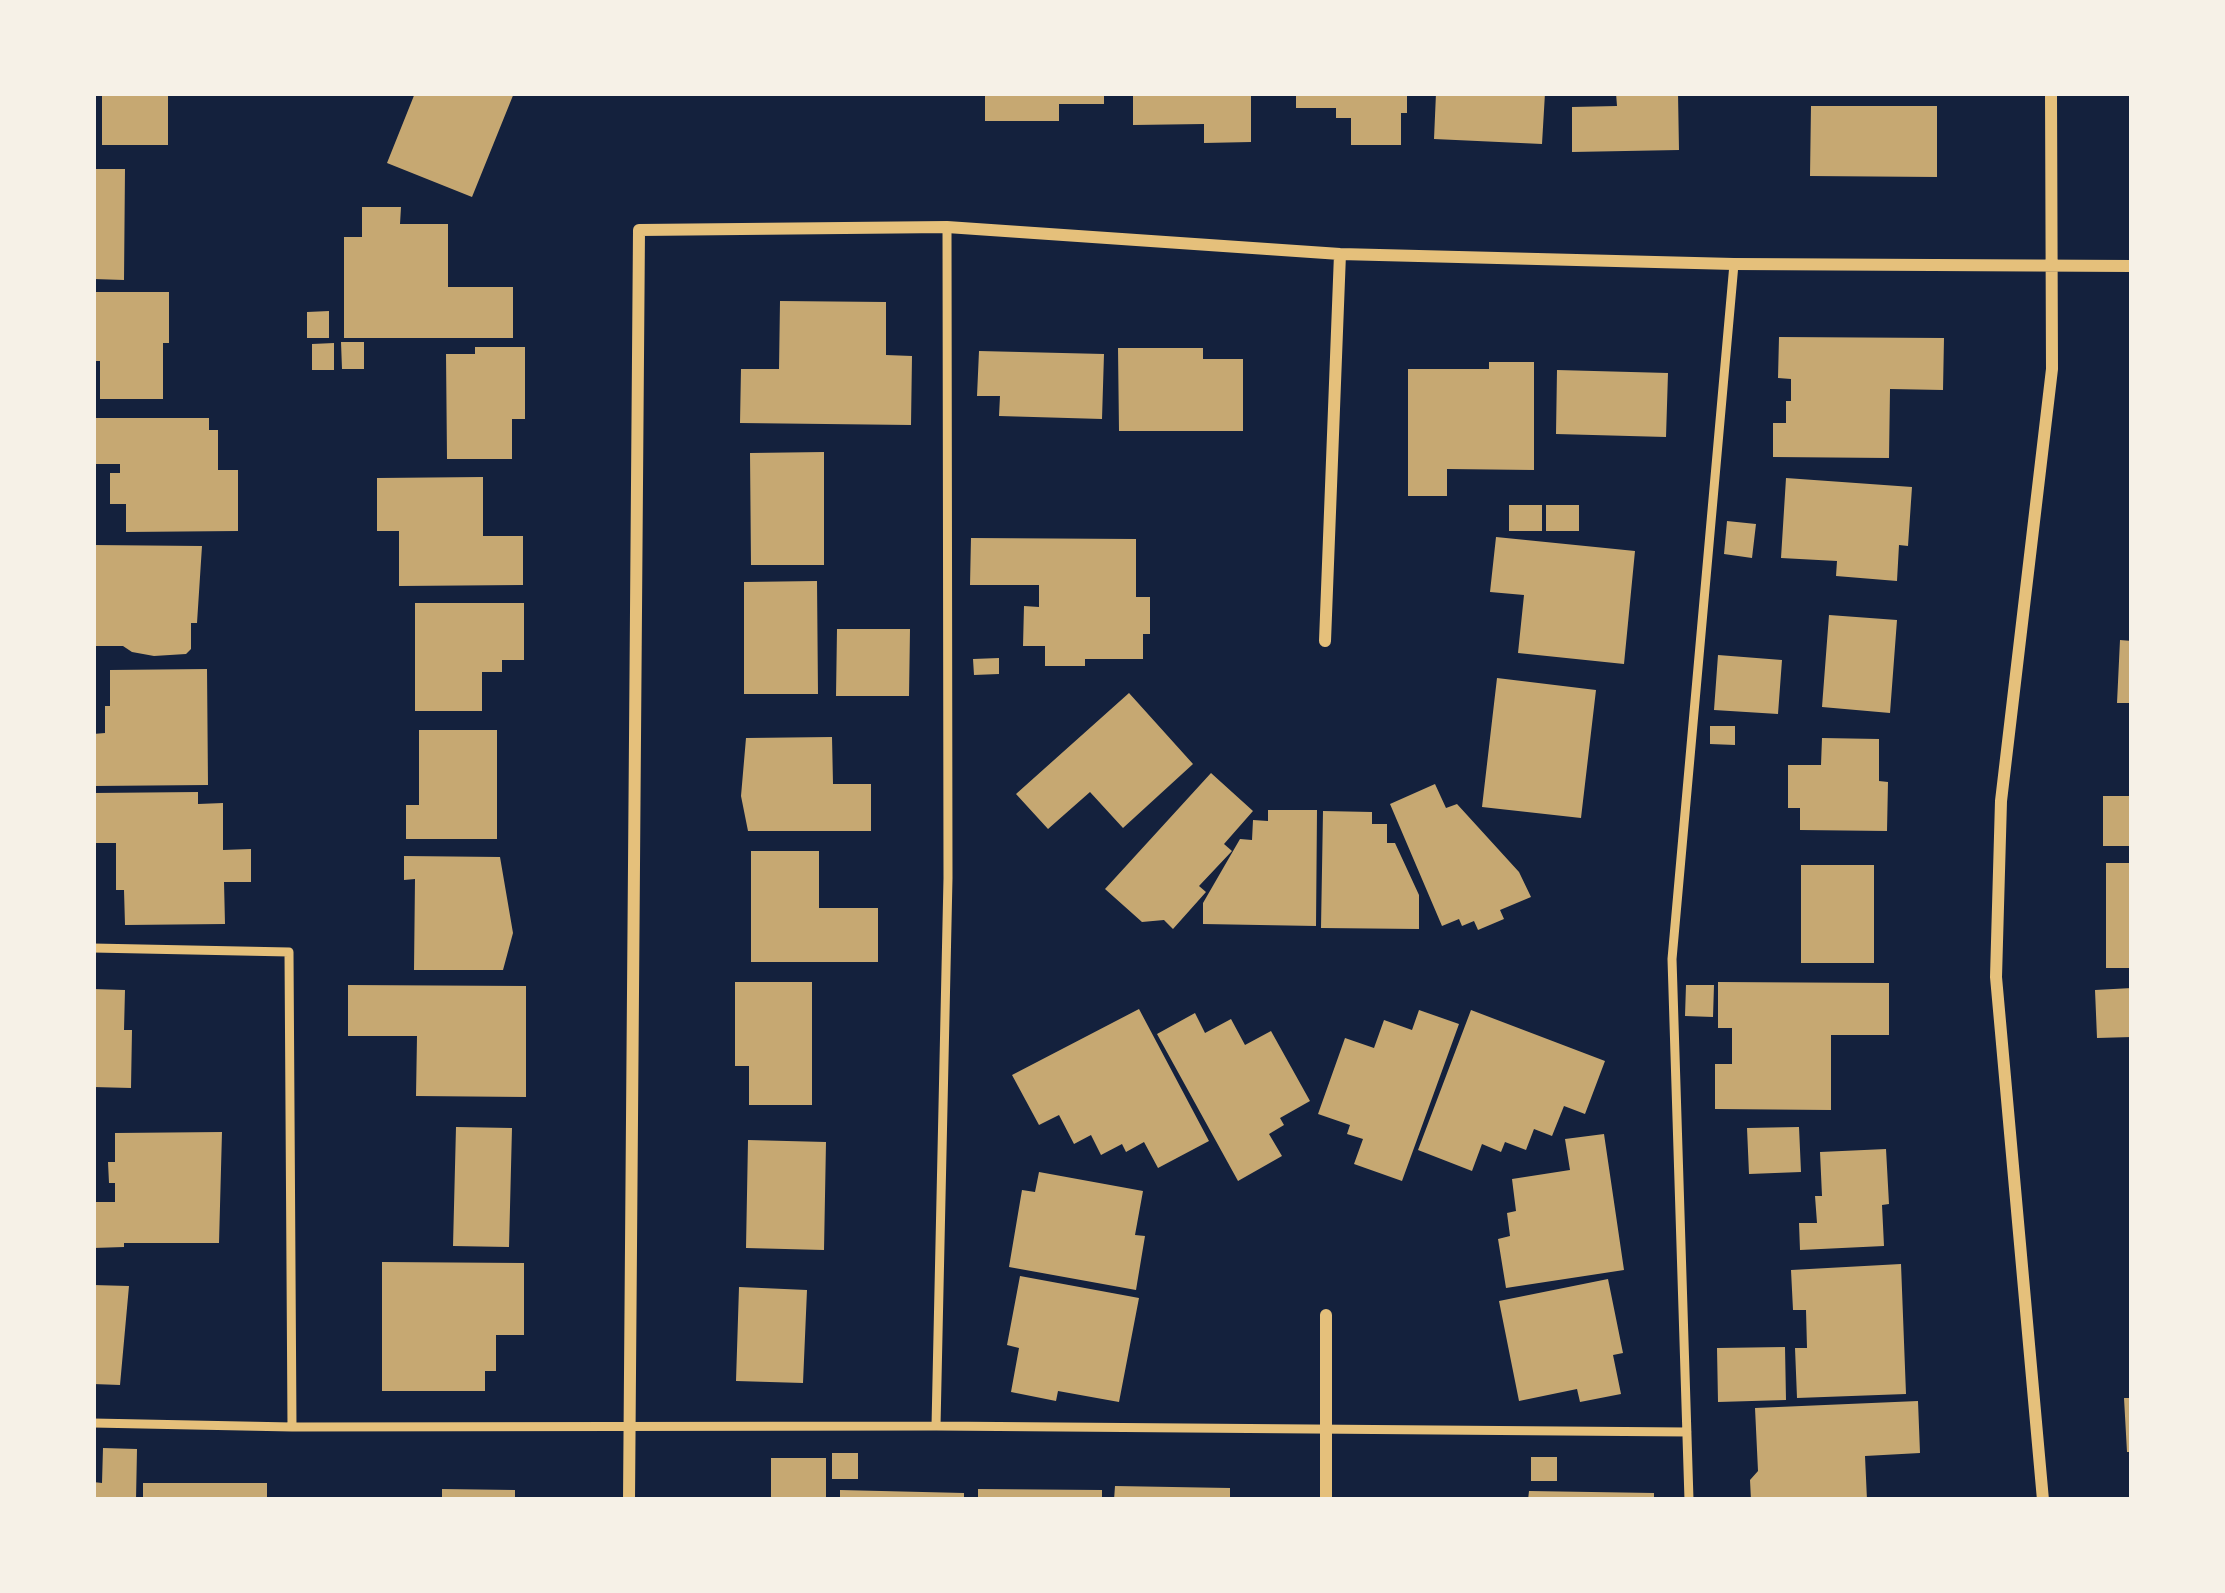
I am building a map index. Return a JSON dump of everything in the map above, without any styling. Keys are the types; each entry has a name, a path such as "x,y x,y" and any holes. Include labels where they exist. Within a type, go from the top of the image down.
{"street":[{"path":"2043,1500 1996,977 2001,801 2052,369 2051,93"},
{"path":"629,1500 639,230 947,227 1340,254 1734,264 2132,266"},
{"path":"1324,641 1340,254"},
{"path":"1325,1500 1326,1315"}],"lane":[{"path":"936,1426 948,878 947,227"},
{"path":"1689,1500 1672,959 1734,264"},
{"path":"93,948 289,952 292,1427"},
{"path":"93,1423 1687,1432"}],"building":[{"path":"102,93 168,93 168,145 102,145"},
{"path":"415,93 514,93 472,197 387,163"},
{"path":"985,93 1104,93 1104,104 1059,104 1059,121 985,121"},
{"path":"1133,93 1251,93 1251,142 1204,143 1204,124 1133,125"},
{"path":"1296,93 1407,93 1407,113 1401,113 1401,145 1351,145 1351,118 1336,118 1336,108 1296,108"},
{"path":"1436,93 1545,93 1542,144 1434,139"},
{"path":"1616,93 1678,93 1679,150 1572,152 1572,107 1617,106"},
{"path":"1811,106 1937,106 1937,177 1810,176"},
{"path":"93,169 125,169 124,280 93,279"},
{"path":"362,207 401,207 400,224 448,224 448,287 513,287 513,338 344,338 344,237 362,237"},
{"path":"93,292 169,292 163,399 100,399 100,361 93,361"},
{"path":"780,301 886,302 886,355 912,356 911,425 740,423 741,369 779,369"},
{"path":"329,311 329,338 307,338 307,312"},
{"path":"1779,337 1944,338 1943,390 1890,389 1889,458 1773,457 1773,423 1786,423 1786,401 1791,401 1791,379 1778,378"},
{"path":"341,342 364,342 364,369 342,369"},
{"path":"334,343 334,370 312,370 312,344"},
{"path":"475,347 525,347 525,419 512,419 512,459 447,459 446,354 475,354"},
{"path":"1118,348 1203,348 1203,359 1243,359 1243,431 1119,431"},
{"path":"979,351 1104,354 1102,419 999,416 1000,396 977,396"},
{"path":"1489,362 1534,362 1534,470 1447,469 1447,496 1408,496 1408,369 1489,369"},
{"path":"1557,370 1668,373 1666,437 1556,434"},
{"path":"93,418 209,418 209,430 218,430 218,470 238,470 238,531 126,532 126,504 110,504 110,473 120,473 120,464 93,464"},
{"path":"824,452 824,565 751,565 750,453"},
{"path":"483,477 483,536 523,536 523,585 399,586 399,531 377,531 377,478"},
{"path":"1786,478 1912,487 1908,546 1899,545 1897,581 1836,576 1837,561 1781,558"},
{"path":"1509,505 1542,505 1542,531 1509,531"},
{"path":"1546,505 1579,505 1579,531 1546,531"},
{"path":"1727,521 1756,524 1752,558 1724,554"},
{"path":"1496,537 1635,551 1624,664 1518,653 1524,595 1490,592"},
{"path":"971,538 1136,539 1136,597 1150,597 1150,634 1143,634 1143,659 1085,659 1085,666 1045,666 1045,646 1023,646 1024,606 1039,607 1039,585 970,585"},
{"path":"93,545 202,546 197,623 191,623 191,649 186,654 154,656 123,646 93,646"},
{"path":"817,581 818,694 744,694 744,582"},
{"path":"415,603 524,603 524,660 502,660 502,672 482,672 482,711 415,711"},
{"path":"1829,615 1897,620 1890,713 1822,707"},
{"path":"837,629 910,629 909,696 836,696"},
{"path":"2120,640 2132,641 2132,703 2117,703"},
{"path":"1718,655 1782,660 1778,714 1714,710"},
{"path":"999,658 999,674 974,675 973,659"},
{"path":"207,669 208,785 93,786 93,734 105,733 110,670"},
{"path":"1497,678 1596,690 1581,818 1482,807"},
{"path":"1129,693 1193,764 1123,828 1090,792 1048,829 1016,794"},
{"path":"1710,726 1735,726 1735,745 1710,744"},
{"path":"419,730 497,730 497,839 406,839 406,805 419,805"},
{"path":"832,737 833,784 871,784 871,831 748,831 741,796 746,738"},
{"path":"1822,738 1879,739 1879,781 1888,782 1887,831 1800,830 1800,808 1788,808 1788,765 1821,765"},
{"path":"1211,773 1253,811 1224,844 1232,851 1199,886 1206,892 1173,929 1164,920 1142,922 1105,889"},
{"path":"1435,784 1446,808 1457,804 1519,872 1531,897 1500,910 1504,919 1478,930 1474,921 1462,926 1459,919 1442,926 1390,804"},
{"path":"198,792 198,804 223,803 223,850 251,849 251,882 224,882 225,924 125,925 124,890 116,890 116,843 93,843 93,793"},
{"path":"2103,796 2132,796 2132,846 2103,846"},
{"path":"1268,810 1317,810 1316,926 1203,924 1203,903 1240,839 1252,840 1253,820 1268,821"},
{"path":"1323,811 1372,812 1372,824 1387,824 1387,843 1395,843 1419,895 1419,929 1321,928"},
{"path":"751,851 819,851 819,908 878,908 878,962 751,962"},
{"path":"404,856 500,857 513,933 503,970 414,970 415,879 404,880"},
{"path":"2106,863 2132,863 2132,968 2106,968"},
{"path":"1801,865 1874,865 1874,963 1801,963"},
{"path":"735,982 812,982 812,1105 749,1105 749,1066 735,1066"},
{"path":"1718,982 1889,983 1889,1035 1831,1035 1831,1110 1715,1109 1715,1064 1732,1064 1732,1028 1718,1028"},
{"path":"348,985 526,986 526,1097 416,1096 417,1036 348,1036"},
{"path":"1686,985 1714,985 1713,1017 1685,1016"},
{"path":"2132,988 2132,1037 2097,1038 2095,990"},
{"path":"93,989 125,990 124,1030 132,1030 131,1088 93,1087"},
{"path":"1139,1009 1209,1141 1158,1168 1144,1142 1126,1152 1122,1144 1101,1155 1091,1135 1074,1144 1059,1115 1039,1125 1012,1075"},
{"path":"1419,1010 1459,1024 1402,1181 1354,1164 1363,1139 1347,1134 1350,1125 1318,1114 1345,1038 1374,1048 1384,1020 1412,1030"},
{"path":"1471,1010 1605,1061 1585,1114 1564,1106 1552,1136 1534,1129 1526,1150 1505,1142 1501,1152 1482,1144 1472,1171 1418,1150"},
{"path":"1195,1013 1205,1033 1231,1019 1245,1045 1271,1031 1310,1101 1280,1118 1284,1125 1269,1134 1282,1156 1238,1181 1157,1034"},
{"path":"456,1127 512,1128 509,1247 453,1246"},
{"path":"1799,1127 1801,1172 1749,1174 1747,1128"},
{"path":"222,1132 219,1243 124,1243 124,1247 93,1248 93,1202 115,1202 108,1162 115,1162 115,1133"},
{"path":"1604,1134 1624,1270 1506,1288 1498,1239 1510,1236 1507,1213 1516,1211 1512,1179 1570,1170 1565,1139"},
{"path":"748,1140 826,1142 824,1250 746,1248"},
{"path":"1886,1149 1889,1204 1882,1205 1884,1246 1800,1250 1799,1223 1817,1223 1815,1196 1822,1196 1820,1152"},
{"path":"1039,1172 1143,1191 1135,1235 1145,1236 1136,1290 1009,1267 1022,1190 1035,1192"},
{"path":"382,1262 524,1263 524,1335 496,1335 496,1371 485,1371 485,1391 382,1391"},
{"path":"1901,1264 1906,1394 1797,1398 1795,1348 1807,1348 1806,1310 1793,1310 1791,1270"},
{"path":"1020,1276 1139,1298 1119,1402 1058,1391 1056,1401 1011,1392 1019,1348 1007,1345"},
{"path":"1608,1279 1623,1353 1613,1355 1621,1394 1580,1402 1577,1389 1519,1401 1499,1301"},
{"path":"93,1285 129,1286 120,1385 93,1384"},
{"path":"739,1287 807,1290 803,1383 736,1381"},
{"path":"1785,1347 1786,1400 1718,1402 1717,1348"},
{"path":"2124,1398 2132,1398 2132,1452 2127,1452"},
{"path":"1918,1401 1920,1453 1865,1456 1867,1500 1751,1500 1750,1480 1758,1471 1755,1408"},
{"path":"103,1448 137,1449 136,1500 93,1500 93,1482 102,1483"},
{"path":"832,1453 858,1453 858,1479 832,1479"},
{"path":"1531,1457 1557,1457 1557,1481 1531,1481"},
{"path":"771,1458 826,1458 826,1500 771,1500"},
{"path":"143,1483 267,1483 267,1500 143,1500"},
{"path":"1115,1486 1230,1488 1230,1500 1114,1500"},
{"path":"442,1489 515,1490 515,1500 442,1500"},
{"path":"978,1489 1102,1490 1102,1500 978,1500"},
{"path":"840,1490 964,1493 964,1500 840,1500"},
{"path":"1529,1491 1654,1493 1654,1500 1528,1500"}]}
